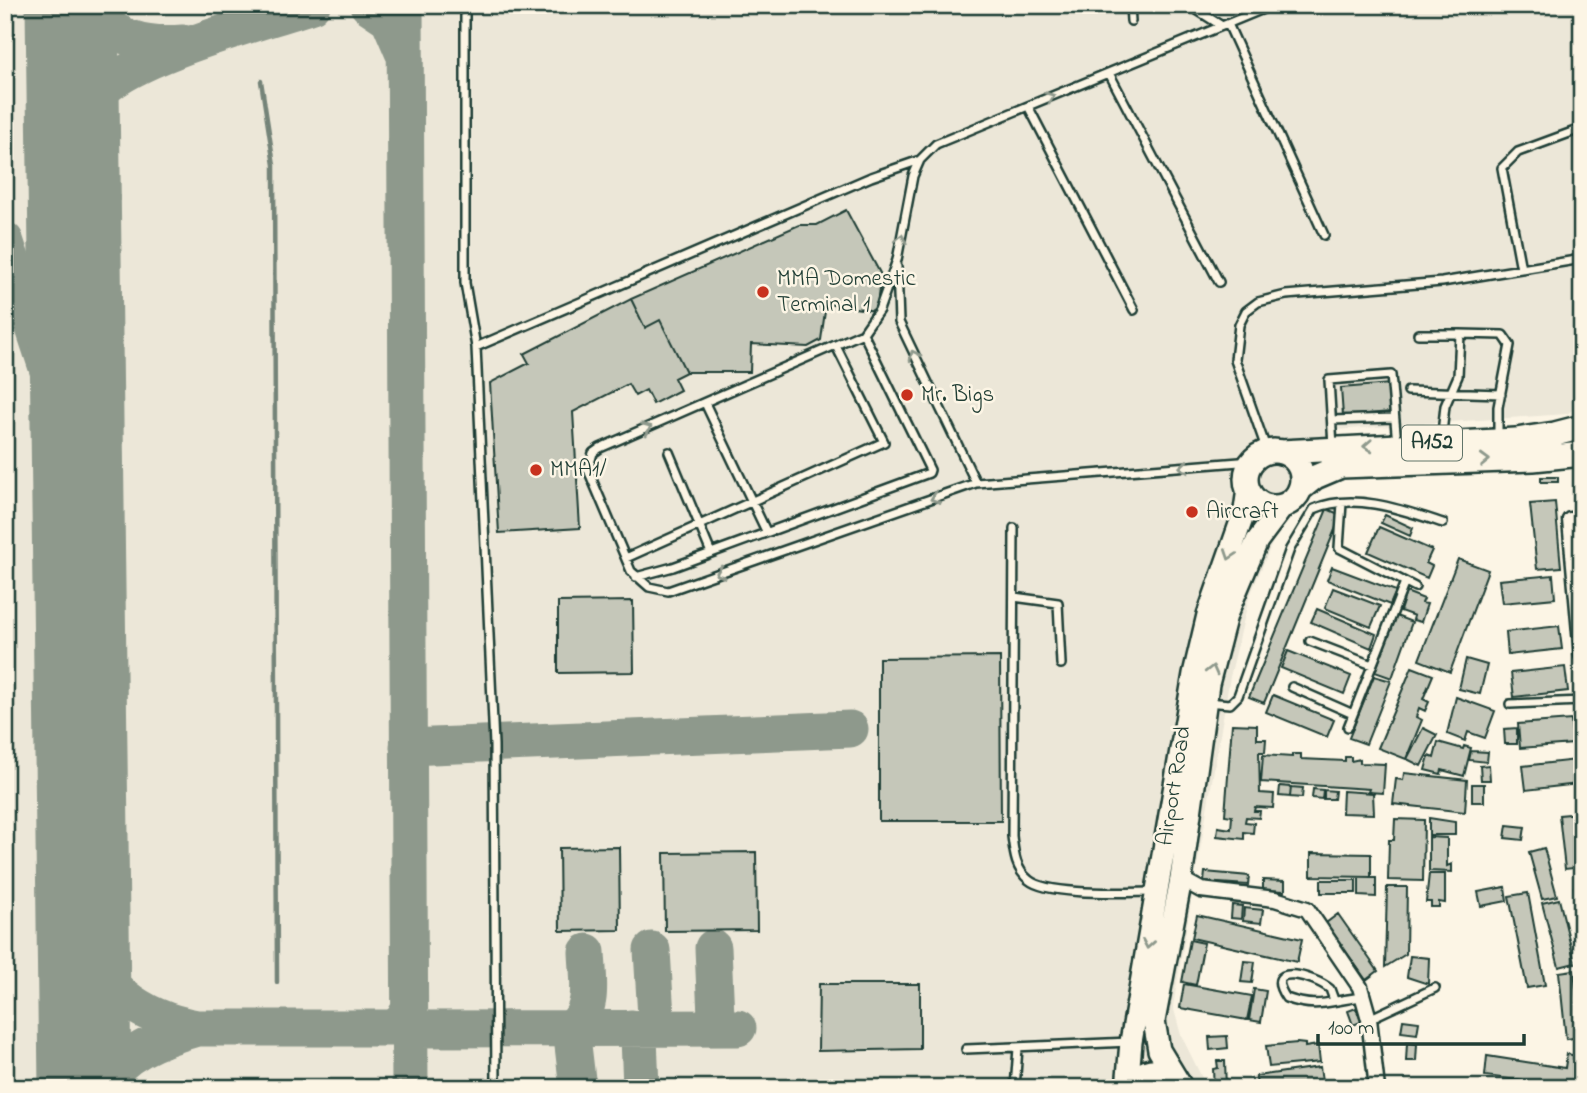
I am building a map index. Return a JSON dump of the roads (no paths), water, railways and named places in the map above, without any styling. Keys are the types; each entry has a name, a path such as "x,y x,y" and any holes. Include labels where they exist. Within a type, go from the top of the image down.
{"main road":[{"name":"A152","path":"1267,455 1555,435 1582,427"},
{"name":"Airport Road","path":"1176,1080 1159,1050 1154,1021 1181,879 1206,702 1226,615 1257,541 1292,497 1315,477 1341,466 1533,459 1582,454"},
{"path":"1267,455 1295,459 1303,476 1292,497 1269,506 1260,503 1248,489 1246,480 1267,455"},
{"name":"Airport Road","path":"1128,1088 1130,1042 1194,674 1209,615 1245,510 1248,489"},
{"path":"1128,1088 1143,1071 1154,1069 1176,1080"}],"street":[{"path":"1570,520 1582,655"},
{"path":"1181,879 1201,890 1275,899 1307,909 1331,940 1360,987 1369,1019 1377,1088"}],"lane":[{"path":"465,5 466,283 476,347 494,745 496,1088"},
{"path":"1130,5 1130,21"},
{"path":"1189,5 1225,25 1324,235"},
{"path":"1273,5 936,144 920,160 913,176 897,260 879,310 863,333 600,448 589,460 591,481 636,577 649,587 668,591 976,483 1267,455 1235,360 1239,325 1246,311 1258,302 1286,295 1442,282 1582,259"},
{"path":"1109,73 1219,282"},
{"path":"1028,106 1134,310"},
{"path":"1521,269 1502,168 1518,152 1575,131"},
{"path":"476,347 871,177 920,160"},
{"path":"897,260 898,322 976,483"},
{"path":"636,577 710,553 930,470 863,333"},
{"path":"1418,334 1503,334 1508,340 1510,345 1498,440"},
{"path":"1441,443 1445,406 1458,376 1460,334"},
{"path":"626,558 884,442 836,346"},
{"path":"1333,449 1329,380 1391,375 1397,444"},
{"path":"1408,391 1502,394"},
{"path":"705,403 765,531"},
{"path":"1332,421 1394,418"},
{"path":"670,452 710,553"},
{"path":"1206,702 1230,704 1238,696 1285,561 1314,509 1342,503 1396,508 1443,523"},
{"path":"1342,503 1339,548 1415,587"},
{"path":"1014,528 1012,836 1019,869 1031,882 1054,888 1157,892"},
{"path":"1348,727 1405,582"},
{"path":"1014,597 1058,603 1061,664"},
{"path":"1311,641 1372,665"},
{"path":"1292,687 1353,714"},
{"path":"1510,704 1582,701"},
{"path":"1334,1000 1331,989 1310,976 1286,974 1282,979 1280,985 1286,998 1311,1006 1363,997"},
{"path":"1369,1019 1435,988"},
{"path":"966,1049 1130,1042"},
{"path":"1015,1088 1018,1048"}],"waterway":[{"path":"261,81 274,165 277,982"}],"place":[{"name":"MMA Domestic Terminal 1","path":"763,292"},
{"name":"Mr. Bigs","path":"907,395"},
{"name":"MMA1/","path":"536,470"},
{"name":"Aircraft","path":"1192,512"}]}
